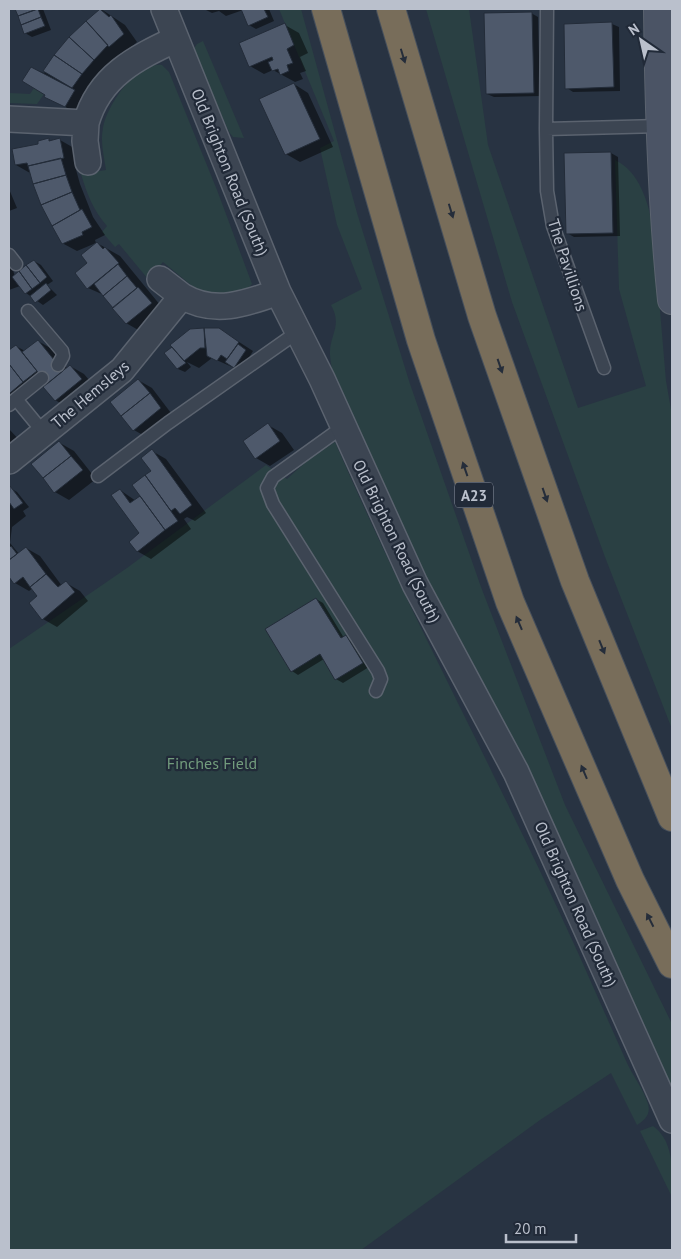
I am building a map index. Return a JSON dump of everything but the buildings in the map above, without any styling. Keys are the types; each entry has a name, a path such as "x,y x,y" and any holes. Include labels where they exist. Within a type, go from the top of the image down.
{"highway":[{"name":"A23","path":"326,9 422,340 510,602 630,880 672,964"},
{"path":"391,9 479,307 575,581 672,817"}],"street":[{"name":"Old Brighton Road (South)","path":"164,9 278,292 299,331 344,426 415,584 516,772 672,1120"},
{"path":"658,9 660,126 665,233 672,300"},
{"path":"88,162 85,141 86,123 98,96 117,72 133,60 176,39"},
{"path":"9,119 86,123"},
{"path":"160,279 182,296 204,305 227,307 278,292"},
{"name":"The Hemsleys","path":"9,461 122,370 182,296"}],"lane":[{"name":"The Pavillions","path":"547,9 547,191 553,226 604,368"},
{"path":"546,129 660,126"},
{"path":"28,311 62,352 63,356 58,365"},
{"path":"98,476 168,423 299,331"},
{"path":"42,378 13,402 44,433"},
{"path":"344,426 273,477 267,488 273,504 378,671 381,679 376,691"}],"green space":[{"path":"279,9 301,9 357,213 410,384 481,587 565,805 672,1024 672,1095 482,702 346,412 332,369 330,355 331,341 336,325 331,305 362,289 337,225 320,148 334,141"},
{"path":"426,9 469,9 488,145 578,408 646,386 619,289 615,160 631,172 645,198 653,228 666,381 672,415 672,729 605,557 512,302"},
{"path":"203,41 244,138 233,137 229,132 193,50 197,44"},
{"path":"162,65 169,72 217,190 252,284 236,300 197,290 163,262 148,279 119,244 115,247 102,232 107,226 94,208 83,181 81,174 106,170 102,133 110,108 117,97 124,87 142,70"},
{"path":"34,88 44,94 37,104 9,103 9,93 30,94"},
{"name":"Finches Field","path":"335,442 394,571 549,890 627,1063 644,1094 649,1108 648,1114 637,1125 611,1073 540,1120 361,1250 9,1250 9,649 127,568 266,465 287,479 307,461"},
{"path":"653,1126 665,1140 669,1149 672,1168 672,1197 640,1131"}]}
